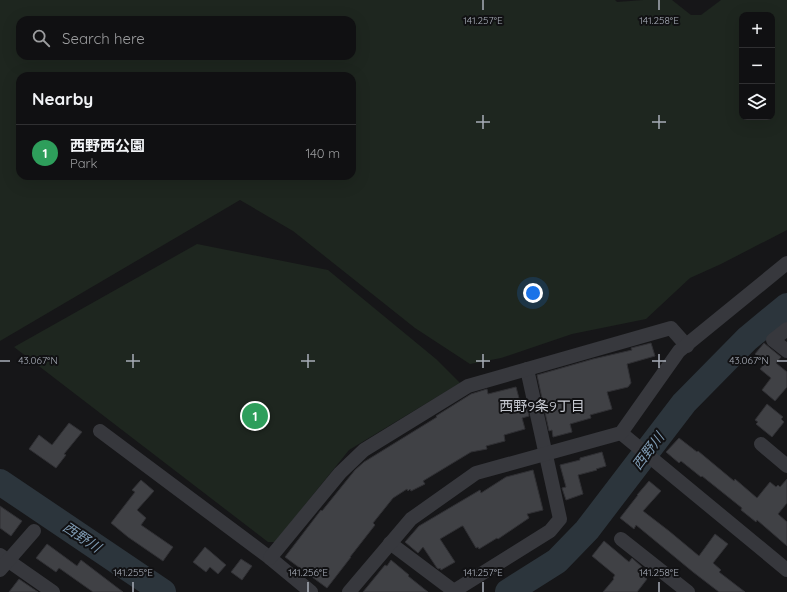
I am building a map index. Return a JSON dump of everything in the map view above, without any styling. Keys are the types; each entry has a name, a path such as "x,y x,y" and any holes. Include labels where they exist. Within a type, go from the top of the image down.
{"street":[{"path":"349,592 411,519 476,474 621,433 679,351 787,263"},
{"path":"270,558 340,473 364,450 468,386 672,328 687,346"},
{"path":"787,329 774,340 787,351"},
{"path":"390,543 454,591 550,531 560,519 527,369"},
{"path":"100,431 270,558 311,592"},
{"path":"621,433 787,570"},
{"path":"761,444 787,466"},
{"path":"34,531 3,562 53,592"},
{"path":"621,539 688,592"}],"shaded area":[{"path":"0,0 615,0 617,2 672,0 691,15 701,15 721,0 787,0 787,230 721,264 690,278 646,319 572,334 501,358 470,364 415,328 293,231 240,200 0,341"},
{"path":"197,244 328,270 436,359 460,383 349,450 275,542 268,542 14,347"}],"building":[{"path":"651,343 655,356 627,364 631,383 628,387 607,392 612,409 590,415 591,418 570,424 572,432 553,437 552,430 549,431 537,375 593,359 632,350 631,348"},
{"path":"764,343 781,357 776,363 787,372 787,387 775,401 762,390 771,378 760,369 765,363 755,354"},
{"path":"516,387 520,402 525,401 529,416 522,418 525,429 504,435 505,441 486,446 487,449 471,452 423,481 425,484 411,491 410,489 408,491 407,489 393,498 373,523 375,525 327,588 285,557 321,510 322,511 355,470 364,462 471,394 487,389 488,394"},
{"path":"767,404 783,417 781,419 784,422 772,437 756,424 758,422 755,420"},
{"path":"69,423 82,432 64,454 66,455 56,468 29,449 39,435 52,445"},
{"path":"679,438 697,452 698,451 734,481 735,479 757,498 770,482 776,487 778,485 780,487 787,479 787,503 778,514 787,522 787,546 757,520 756,522 741,510 742,508 702,476 701,477 681,461 679,463 666,452"},
{"path":"602,452 606,466 578,475 583,494 566,500 562,488 566,487 560,465"},
{"path":"533,470 543,510 527,514 529,518 498,539 497,538 479,549 478,547 476,548 462,526 440,539 455,562 441,570 440,568 437,568 423,547 418,553 405,542 419,526 480,490 481,493 506,477"},
{"path":"141,480 154,491 137,510 146,518 141,525 173,547 163,561 128,537 111,523 135,492 132,490"},
{"path":"649,481 661,491 643,511 699,556 715,534 728,544 713,563 721,570 719,572 745,592 719,592 636,525 634,529 620,518"},
{"path":"0,506 22,521 11,536 0,528"},
{"path":"604,541 629,562 632,558 642,567 638,572 647,579 637,592 603,592 614,579 613,578 615,575 592,556"},
{"path":"47,544 77,566 81,560 123,592 93,592 59,568 56,572 36,558"},
{"path":"205,547 226,565 218,574 210,567 206,572 193,562"},
{"path":"241,559 252,566 242,580 231,572"},
{"path":"391,560 428,592 363,592 385,565 387,566"},
{"path":"19,579 38,592 9,592"}],"waterway":[{"name":"西野川","path":"508,592 557,561 587,530 684,403 747,339 787,306"},
{"name":"西野川","path":"0,482 163,592"}],"place":[{"name":"西野西公園","path":"255,416"}],"district":[{"name":"西野9条9丁目","path":"542,406"}]}
